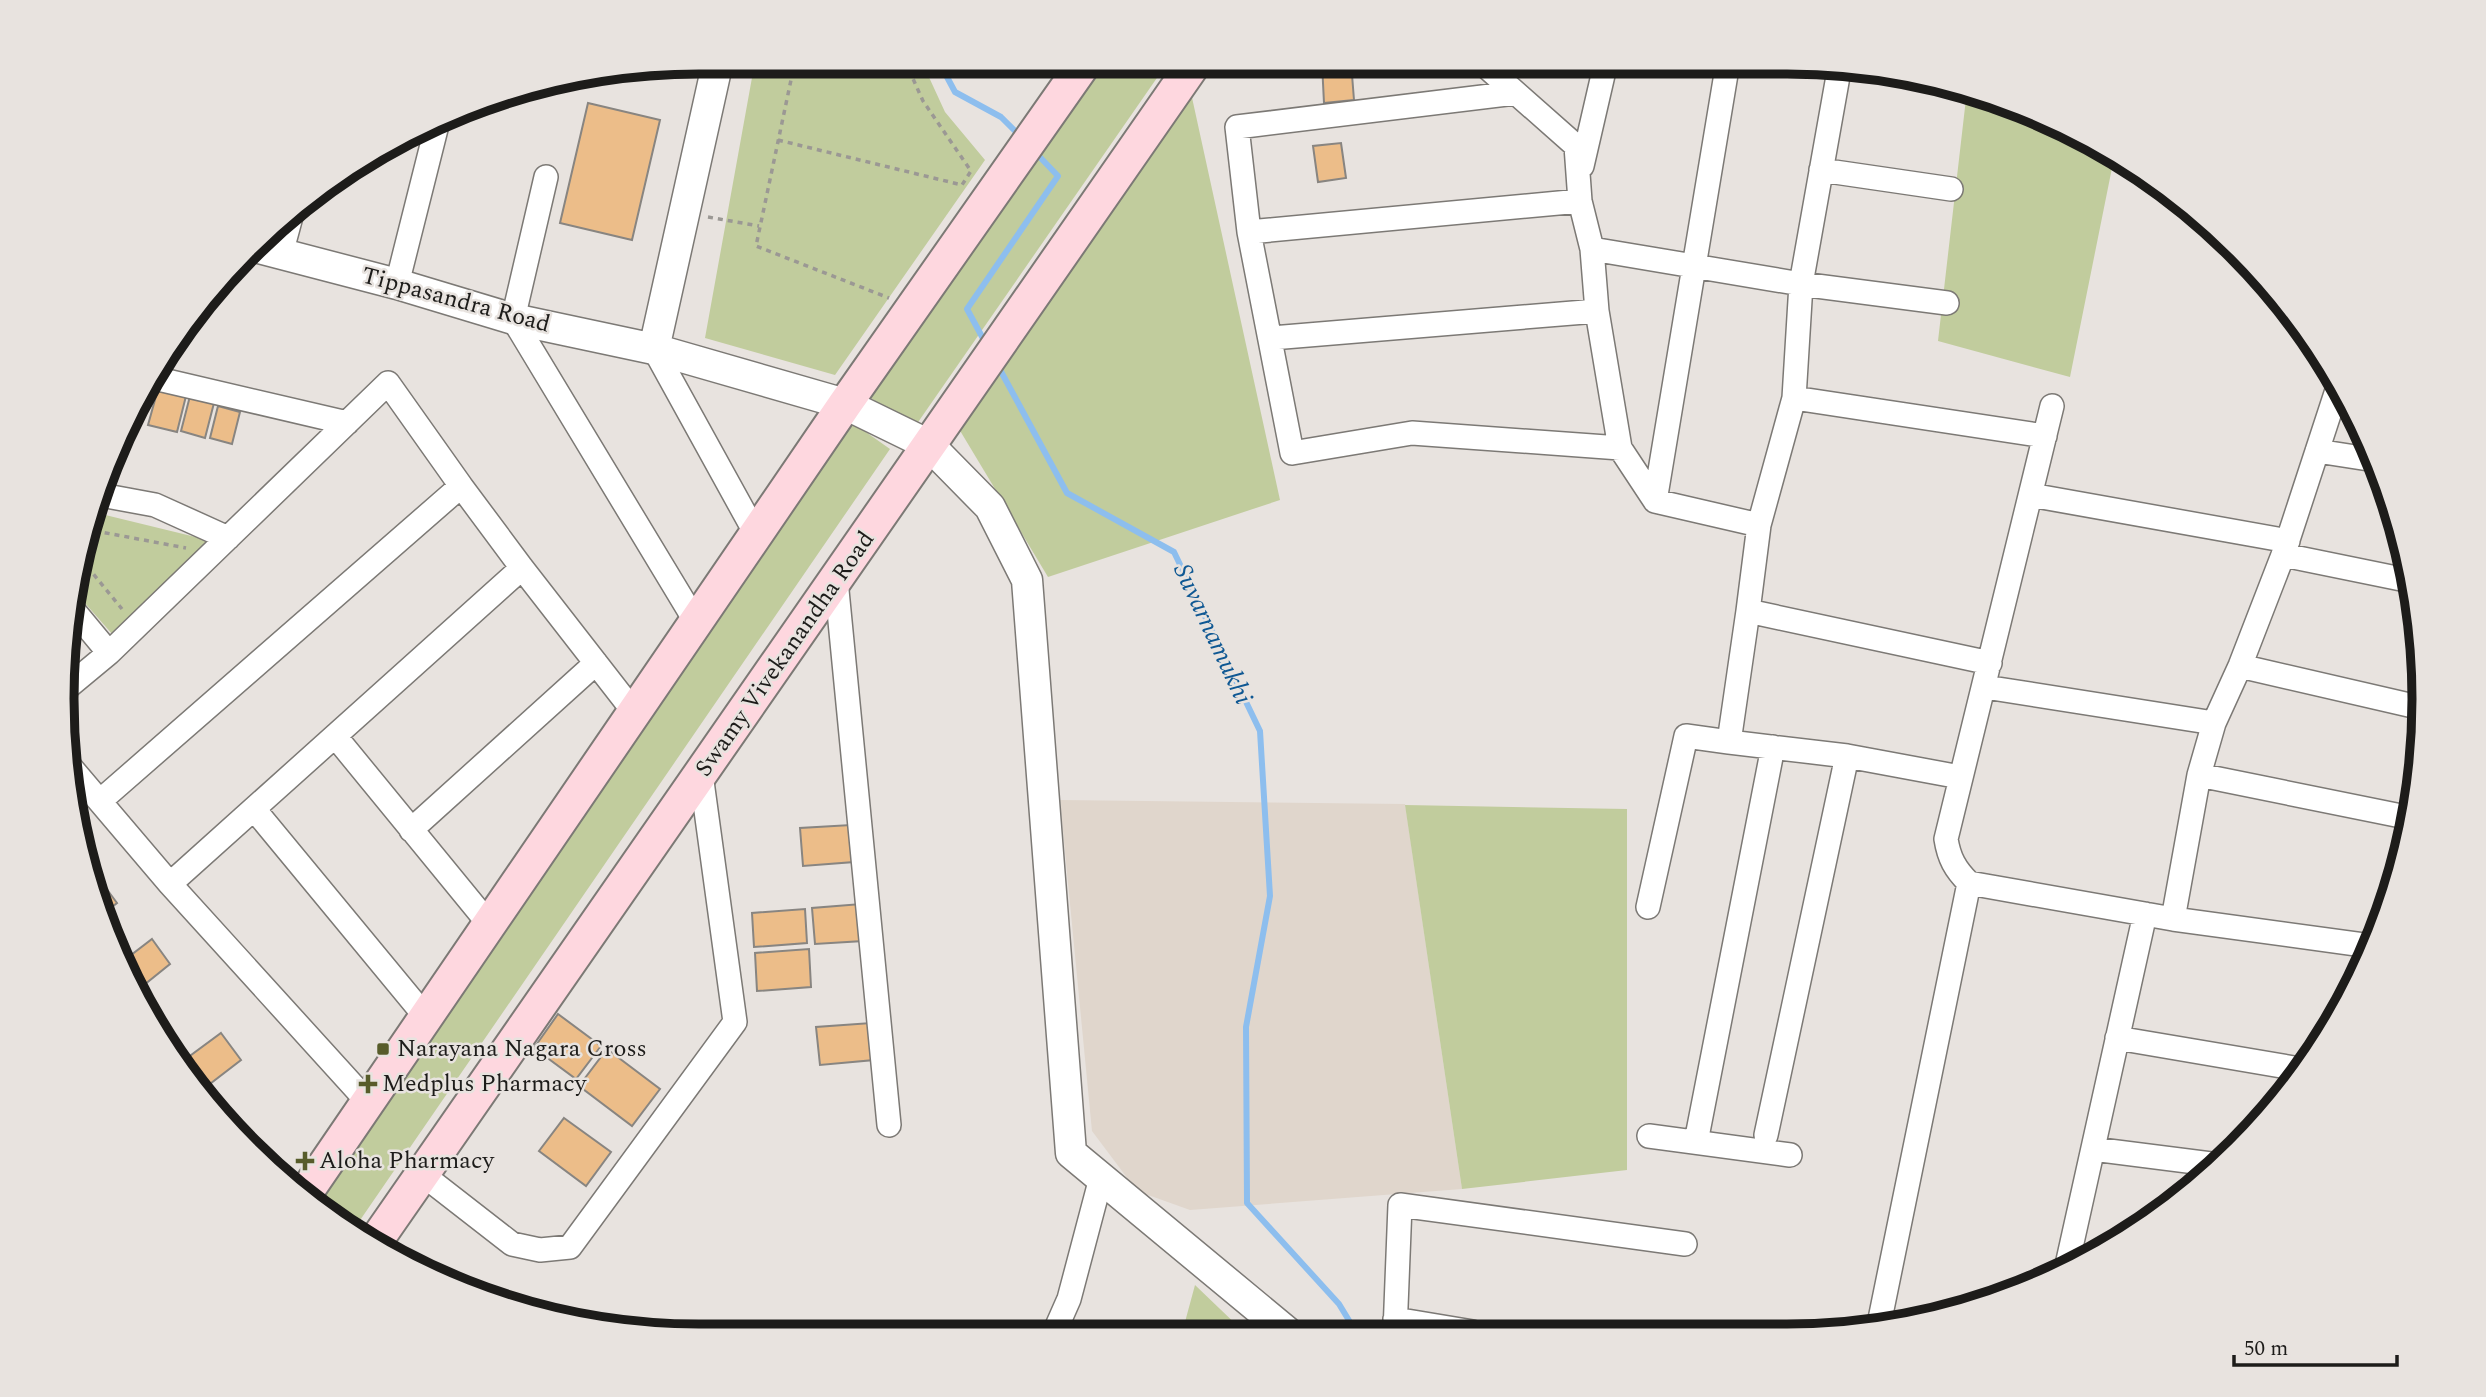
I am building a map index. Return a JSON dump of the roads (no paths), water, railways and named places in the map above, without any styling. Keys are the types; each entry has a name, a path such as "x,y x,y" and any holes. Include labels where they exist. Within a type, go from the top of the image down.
{"main road":[{"path":"310,1187 845,404 1077,74"},
{"name":"Swamy Vivekanandha Road","path":"379,1236 1187,74"}],"street":[{"path":"715,74 654,349 756,534"},
{"path":"1494,74 1576,146 1580,172 1580,201 1591,249 1597,311 1620,448 1655,501 1759,525"},
{"path":"1580,172 1603,74"},
{"path":"1655,501 1726,74"},
{"path":"1729,742 1759,525 1794,398 1801,284 1838,76"},
{"path":"1515,93 1237,127 1249,232 1272,338 1292,453 1412,433 1620,448"},
{"path":"397,284 435,132"},
{"path":"1821,170 1951,189"},
{"path":"546,177 513,319 696,622"},
{"path":"1249,232 1580,201"},
{"path":"1591,249 1695,264 1801,284 1947,303"},
{"name":"Tippasandra Road","path":"270,251 397,284 513,319 654,349 845,404 929,445 990,506 1027,580 1071,1153 1277,1324"},
{"path":"1272,338 1597,311"},
{"path":"161,380 346,422"},
{"path":"74,682 109,653 387,383 522,568 634,712"},
{"path":"2173,919 2199,775 2214,723 2240,666 2285,548 2335,397"},
{"path":"1794,398 2045,436"},
{"path":"2052,406 1985,687 1960,777 1947,839 1949,857 1969,883 2173,919 2362,945"},
{"path":"2317,451 2365,458"},
{"path":"100,801 461,486"},
{"path":"2031,495 2285,548 2400,578"},
{"path":"108,496 155,505 228,538"},
{"path":"170,884 522,568"},
{"path":"836,580 888,1125"},
{"path":"1748,611 1990,663"},
{"path":"79,617 109,653"},
{"path":"411,830 596,663"},
{"path":"2240,666 2412,706"},
{"path":"1985,687 2214,723"},
{"path":"335,736 489,924"},
{"path":"1648,907 1686,736 1847,756 1960,777"},
{"path":"1696,1142 1773,747"},
{"path":"1766,1135 1847,756"},
{"path":"422,1174 512,1244 540,1250 570,1247 735,1022 701,774"},
{"path":"2199,775 2401,816"},
{"path":"79,776 170,884 367,1101"},
{"path":"254,809 425,1016"},
{"path":"1881,1316 1969,883"},
{"path":"2075,1253 2093,1149 2145,914"},
{"path":"2117,1038 2291,1068"},
{"path":"1648,1136 1790,1155"},
{"path":"2093,1149 2205,1163"},
{"path":"1058,1324 1069,1299 1101,1178"},
{"path":"1395,1324 1400,1206 1685,1244"}],"waterway":[{"name":"Suvarnamukhi","path":"945,74 955,92 1001,117 1020,136"},
{"name":"Suvarnamukhi","path":"986,344 967,309 1058,176 1035,152"},
{"name":"Suvarnamukhi","path":"998,366 1067,493 1174,552 1260,731 1270,896 1246,1027 1247,1203 1339,1304 1351,1324"}],"place":[{"name":"Narayana Nagara Cross","path":"383,1049"},
{"name":"Medplus Pharmacy","path":"368,1084"},
{"name":"Aloha Pharmacy","path":"305,1161"}]}
